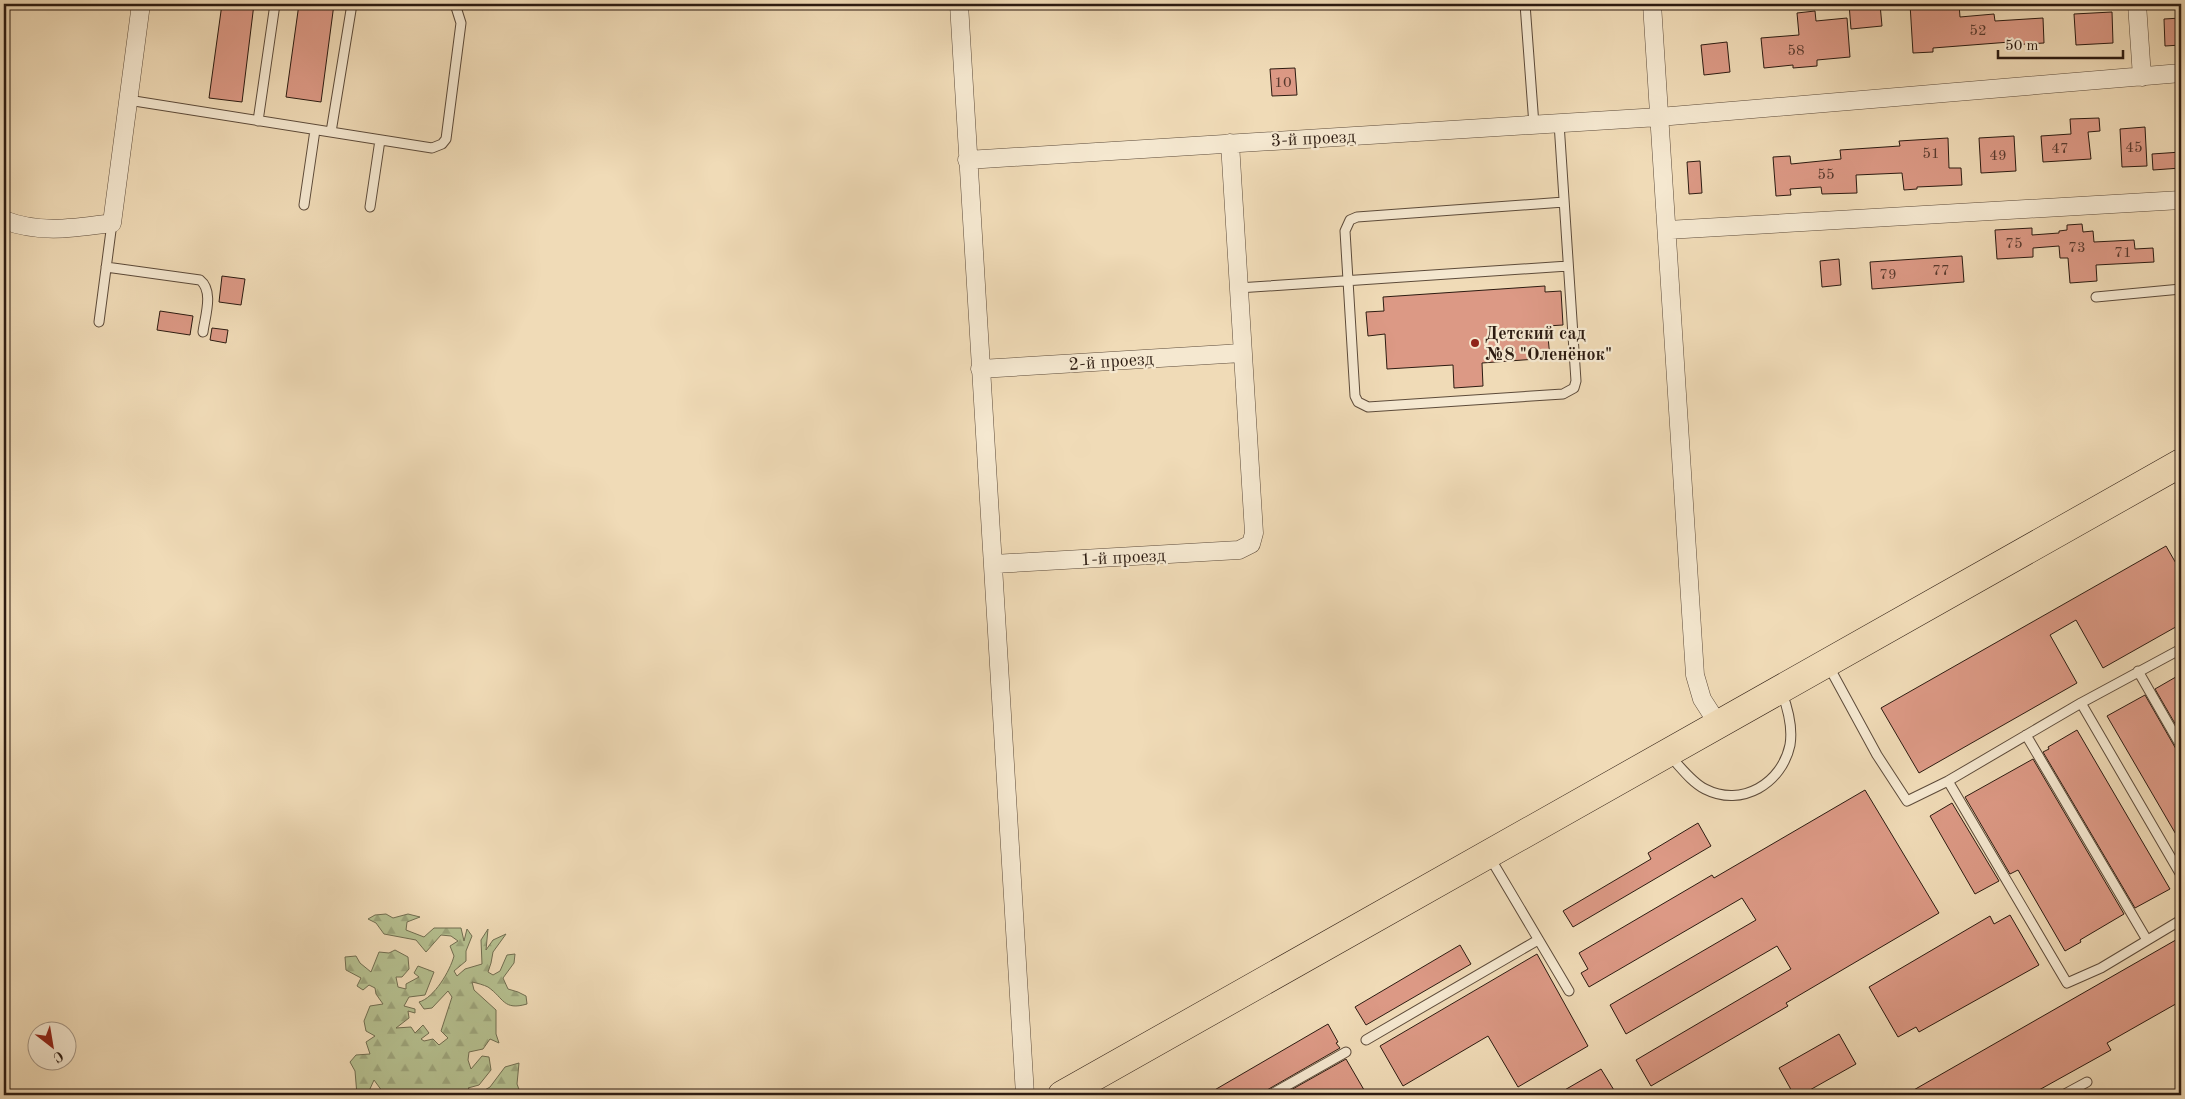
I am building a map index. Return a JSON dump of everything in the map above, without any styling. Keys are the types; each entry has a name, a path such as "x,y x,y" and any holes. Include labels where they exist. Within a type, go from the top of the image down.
{"main road":[{"path":"1062,1095 2181,463"}],"street":[{"path":"4,220 18,226 42,230 64,230 112,223 141,4"},
{"path":"959,4 967,160 994,564 1026,1095"},
{"path":"1652,4 1694,675 1702,699 1718,724"},
{"path":"2137,4 2142,77"},
{"name":"3-й проезд","path":"967,160 1659,117 2181,73"},
{"path":"1230,143 1242,352"},
{"path":"1667,230 2181,200"},
{"name":"2-й проезд","path":"980,369 1242,352"},
{"name":"1-й проезд","path":"994,564 1239,550 1251,544 1254,533 1242,352"}],"lane":[{"path":"258,120 275,4"},
{"path":"331,132 352,4"},
{"path":"128,100 432,148 442,144 446,139 461,23 455,4"},
{"path":"1525,4 1534,125"},
{"path":"1559,123 1576,381 1574,388 1563,394 1368,407 1358,402 1355,396 1345,231 1350,220 1358,217 1564,202"},
{"path":"304,205 315,130"},
{"path":"370,207 380,140"},
{"path":"99,322 112,223"},
{"path":"1238,288 1568,266"},
{"path":"106,267 200,280 204,284 208,295 203,332"},
{"path":"2096,296 2181,289"},
{"path":"1826,663 1877,754 1907,801 1948,781 2081,703 2181,649"},
{"path":"2138,671 2181,746"},
{"path":"1668,753 1694,780 1716,794 1743,794 1768,784 1778,774 1790,744 1788,709 1780,689"},
{"path":"2081,703 2181,875"},
{"path":"2026,735 2147,940"},
{"path":"1948,781 2067,983 2101,968 2181,920"},
{"path":"1488,854 1569,991"},
{"path":"1366,1040 1538,940"},
{"path":"1270,1095 1346,1052"},
{"path":"2062,1095 2087,1082"}],"green space":[{"path":"386,914 393,918 408,914 420,917 407,922 406,930 424,937 434,928 461,928 464,941 467,929 472,936 466,951 466,961 454,971 457,976 465,969 482,964 481,940 488,929 486,950 493,940 506,934 493,952 488,972 493,975 500,971 507,955 515,954 514,963 503,978 508,989 526,996 527,1004 519,1006 508,1005 488,987 472,982 474,990 496,1010 496,1034 499,1043 490,1039 483,1049 469,1052 468,1060 471,1069 482,1056 489,1057 491,1070 479,1085 468,1088 476,1095 388,1095 382,1091 374,1080 369,1091 357,1095 355,1071 350,1062 356,1055 370,1054 366,1042 375,1036 366,1031 364,1021 370,1006 383,1004 376,994 375,988 369,985 363,990 357,986 361,978 346,970 345,957 356,956 360,963 371,972 379,952 389,953 395,950 408,957 409,969 402,977 396,977 398,987 406,989 406,984 419,977 414,973 418,966 434,972 425,995 409,997 404,1006 415,1009 415,1013 408,1011 409,1018 396,1028 411,1027 415,1033 423,1025 429,1033 421,1039 424,1041 433,1039 439,1045 448,1038 441,1031 452,997 448,991 432,1008 424,1009 419,1002 436,990 445,976 454,956 450,946 458,941 451,936 441,935 426,952 416,940 384,934 376,923 368,919 375,915"},
{"path":"519,1063 517,1084 521,1095 476,1095 490,1087 505,1067"}],"building":[{"path":"222,4 254,4 242,102 209,98"},
{"path":"299,4 334,4 321,102 286,97"},
{"path":"1849,4 1880,4 1882,26 1851,29"},
{"path":"1910,4 1959,4 1960,17 1994,14 1995,21 2043,18 2044,43 2010,45 2010,42 1933,48 1933,52 1913,53"},
{"path":"1815,11 1816,21 1847,18 1850,57 1817,60 1817,66 1793,68 1793,65 1764,68 1761,38 1799,35 1797,13"},
{"path":"2112,12 2113,43 2076,45 2074,14"},
{"path":"2181,18 2181,45 2165,46 2164,19"},
{"path":"1727,42 1730,72 1704,75 1701,45"},
{"path":"1295,68 1297,95 1272,96 1270,69"},
{"path":"2099,118 2100,131 2088,132 2091,159 2043,162 2041,136 2071,134 2070,119"},
{"path":"2145,127 2147,166 2122,167 2120,129"},
{"path":"2014,136 2016,171 1981,173 1979,138"},
{"path":"1948,138 1949,168 1961,168 1962,185 1917,187 1917,189 1904,190 1902,173 1856,175 1857,193 1822,194 1821,187 1790,189 1791,195 1776,196 1773,157 1790,156 1791,164 1841,159 1840,150 1900,146 1899,141"},
{"path":"2181,152 2181,168 2153,170 2152,154"},
{"path":"1700,161 1702,193 1689,194 1687,162"},
{"path":"2082,224 2083,232 2093,231 2094,242 2134,240 2135,249 2153,248 2154,262 2096,265 2097,281 2070,283 2068,258 2060,258 2059,246 2033,248 2033,257 1997,259 1995,230 2032,228 2032,235 2059,233 2059,231 2067,230 2067,225"},
{"path":"1962,256 1964,282 1872,289 1870,262"},
{"path":"1839,259 1841,285 1822,287 1820,261"},
{"path":"222,276 245,279 241,305 219,302"},
{"path":"1545,286 1545,292 1561,291 1563,325 1547,326 1550,358 1482,363 1483,386 1454,388 1453,365 1387,369 1385,334 1368,336 1366,312 1384,311 1383,297"},
{"path":"160,311 193,316 190,335 157,330"},
{"path":"212,328 228,330 226,343 210,340"},
{"path":"2166,546 2181,572 2181,624 2103,668 2076,620 2050,635 2077,683 1919,773 1881,708"},
{"path":"2181,674 2181,734 2155,689"},
{"path":"2145,695 2176,749 2181,752 2181,843 2107,716"},
{"path":"2077,730 2170,889 2135,908 2043,752"},
{"path":"2033,759 2124,914 2065,951 2018,870 2010,874 1965,797"},
{"path":"1865,790 1939,913 1786,1003 1788,1006 1651,1086 1636,1060 1791,969 1777,946 1626,1034 1610,1005 1756,920 1742,898 1589,987 1581,973 1588,969 1579,953 1712,875 1714,878"},
{"path":"1952,803 1999,881 1975,894 1930,816"},
{"path":"1698,823 1711,846 1573,927 1563,911 1651,859 1648,853"},
{"path":"2010,915 2039,965 1919,1032 1916,1027 1898,1037 1869,987 1990,916 1994,924"},
{"path":"2181,937 2181,1001 2107,1043 2111,1050 2030,1095 1905,1095"},
{"path":"1460,945 1471,964 1366,1025 1355,1007"},
{"path":"1537,954 1588,1046 1518,1087 1488,1036 1403,1086 1380,1046"},
{"path":"1328,1024 1340,1048 1267,1090 1264,1095 1206,1095"},
{"path":"1839,1034 1856,1064 1801,1095 1794,1095 1779,1068"},
{"path":"1346,1059 1367,1095 1282,1095"},
{"path":"1601,1069 1617,1095 1556,1095"}],"place":[{"name":"Детский сад №8 \"Оленёнок\"","path":"1475,343"}]}
